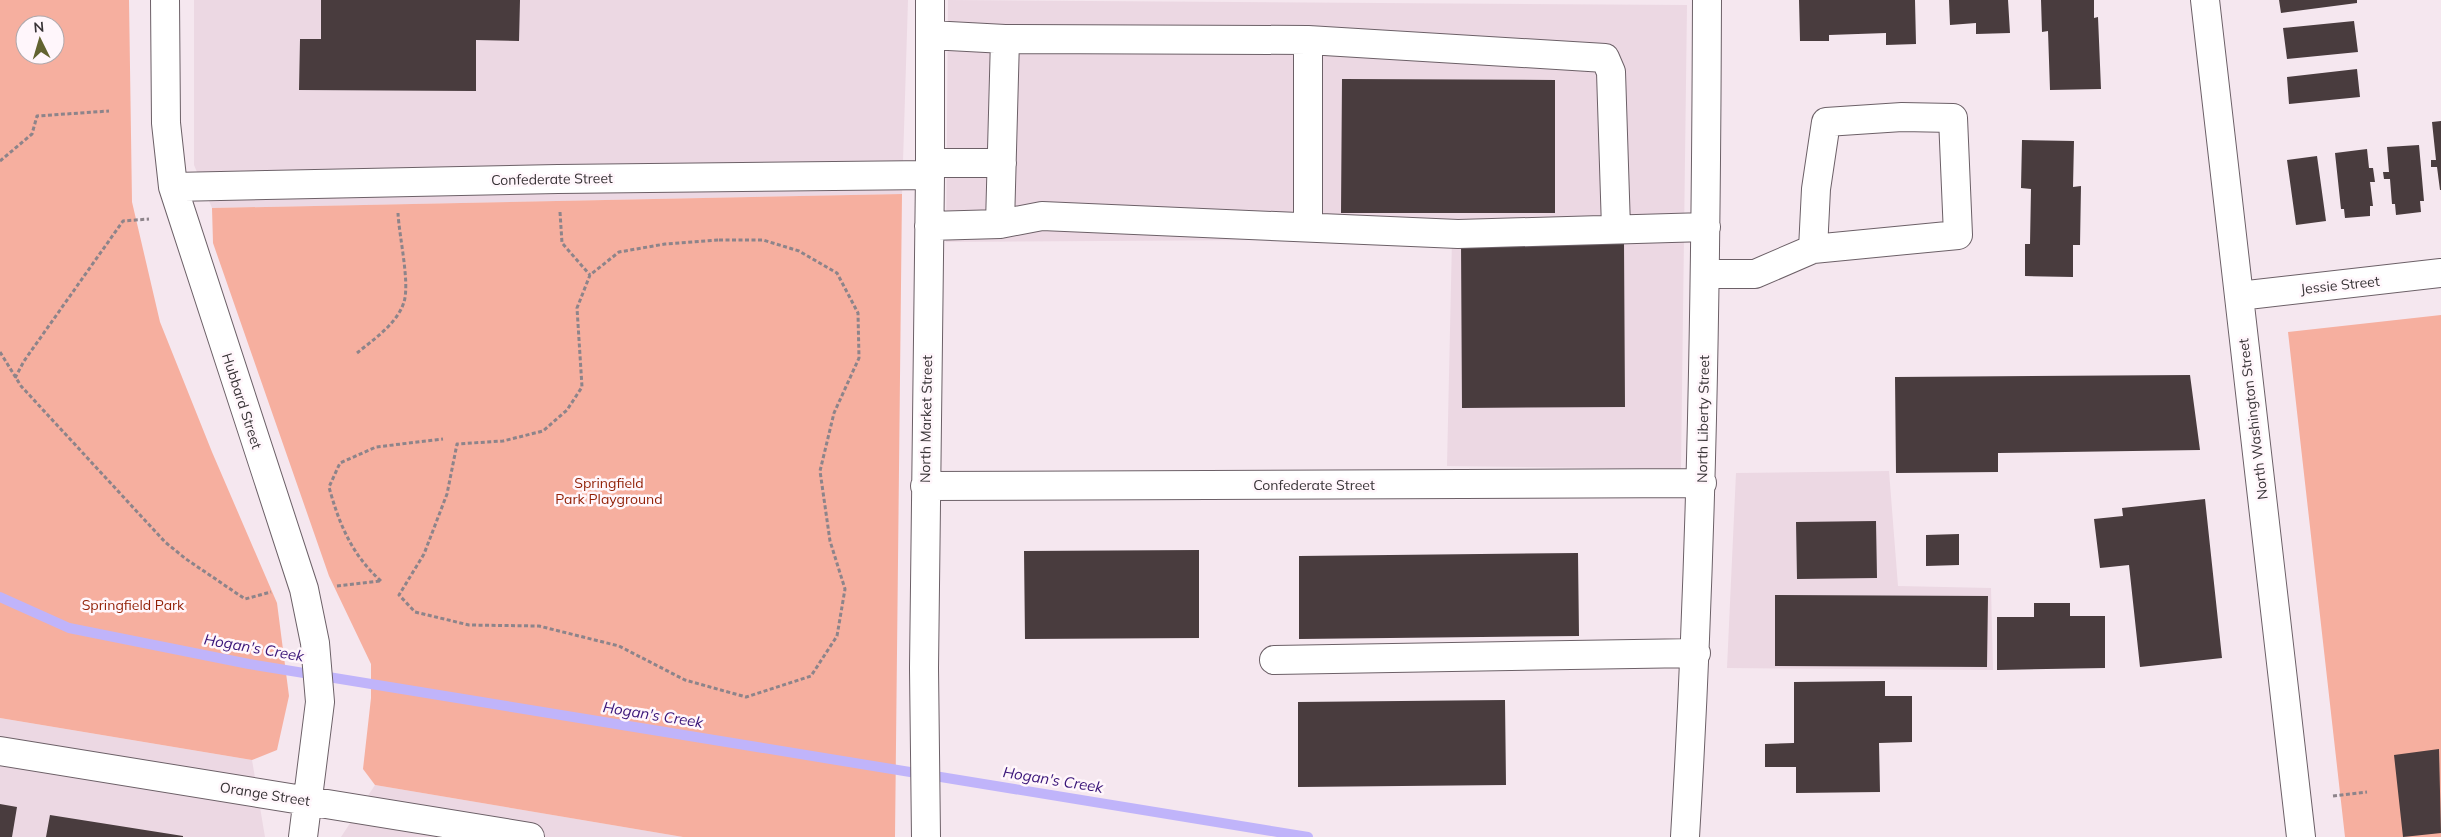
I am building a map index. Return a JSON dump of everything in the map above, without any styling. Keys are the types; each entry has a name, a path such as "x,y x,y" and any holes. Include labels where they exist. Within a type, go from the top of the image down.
{"street":[{"name":"Hubbard Street","path":"165,0 166,123 173,187 304,589 316,643 320,702 303,837"},
{"name":"North Market Street","path":"926,837 924,668 930,169 930,0"},
{"name":"North Liberty Street","path":"1685,837 1696,653 1702,483 1706,274 1707,0"},
{"name":"North Washington Street","path":"2205,0 2301,837"},
{"path":"930,35 1005,39 1308,40 1605,58 1611,72 1616,228"},
{"path":"1000,224 1005,39"},
{"path":"1308,40 1308,227"},
{"path":"1706,274 1755,274 1813,249 1958,235 1953,118 1902,117 1826,122 1816,189 1813,249"},
{"name":"Confederate Street","path":"173,187 930,169 1002,163"},
{"path":"929,226 1000,224 1042,216 1458,234 1616,228 1706,227"},
{"name":"Jessie Street","path":"2239,296 2441,274"},
{"name":"Confederate Street","path":"926,486 1702,483"},
{"path":"1274,660 1696,653"},
{"name":"Orange Street","path":"0,751 530,837"}],"path":[{"path":"0,161 32,134 36,116 109,111"},
{"path":"558,178 562,243 590,275"},
{"path":"357,353 389,326 404,302 404,271 399,236 397,183"},
{"path":"15,378 24,361 123,221 155,218"},
{"path":"719,240 763,240 799,251 837,272 858,313 859,358 834,413 820,471 830,541 846,589 837,636 811,676 746,697 685,680 619,646 539,626 469,625 415,612 399,595 424,554 447,494 457,444 503,441 543,431 567,410 582,387 577,308 590,275 619,252 665,244 719,240"},
{"path":"0,352 15,378 150,528 186,559 245,598 272,592"},
{"path":"333,586 381,581 369,571 338,521 329,487 340,463 376,447 443,439"},
{"path":"2333,796 2368,792"}],"shaded area":[{"path":"194,0 908,0 902,194 212,208 194,165"},
{"path":"948,0 1687,5 1681,469 1447,466 1452,239 946,242"},
{"path":"1889,471 1898,586 1991,588 1993,670 1727,668 1736,473"},
{"path":"0,718 252,760 265,837 0,837"},
{"path":"375,785 683,837 341,837"}],"green space":[{"name":"Springfield Park","path":"0,0 129,0 132,202 160,322 212,452 277,603 289,696 277,750 252,760 0,718"},
{"name":"Springfield Park Playground","path":"902,194 895,837 683,837 375,785 363,769 371,698 371,664 329,576 213,243 212,208"},
{"path":"2441,315 2441,837 2345,837 2288,332"}],"building":[{"path":"321,0 520,0 519,41 476,40 476,91 299,90 300,39 321,39"},
{"path":"1799,0 1915,0 1916,44 1886,45 1886,33 1829,35 1829,41 1800,41"},
{"path":"1949,0 2008,0 2010,33 1976,34 1976,23 1950,25"},
{"path":"2041,0 2094,0 2094,18 2098,17 2101,89 2050,90 2048,31 2042,32"},
{"path":"2279,0 2357,0 2357,3 2281,13"},
{"path":"2354,21 2358,52 2287,59 2283,28"},
{"path":"2357,69 2360,97 2289,104 2287,77"},
{"path":"1342,79 1555,80 1555,213 1341,213"},
{"path":"2441,121 2440,190 2437,167 2431,167 2431,160 2436,160 2432,122"},
{"path":"2022,140 2074,141 2073,187 2081,186 2080,245 2073,245 2073,277 2025,276 2025,244 2030,244 2031,189 2021,188"},
{"path":"2419,145 2424,201 2420,201 2421,212 2396,215 2395,204 2392,204 2390,179 2384,179 2383,172 2389,172 2387,147"},
{"path":"2367,149 2369,168 2373,168 2375,182 2370,182 2373,206 2370,206 2370,216 2345,218 2344,209 2341,209 2335,153"},
{"path":"2317,156 2326,221 2296,225 2287,160"},
{"path":"1624,242 1625,407 1462,408 1461,243"},
{"path":"2190,375 2200,450 1998,453 1998,472 1896,473 1895,377"},
{"path":"2205,499 2222,658 2140,667 2129,565 2100,568 2094,519 2123,516 2122,508"},
{"path":"1876,521 1877,578 1797,579 1796,522"},
{"path":"1959,534 1959,565 1926,566 1926,535"},
{"path":"1199,550 1199,638 1025,639 1024,551"},
{"path":"1578,553 1579,636 1299,639 1299,556"},
{"path":"1775,595 1988,596 1987,667 1775,666"},
{"path":"2034,603 2070,603 2070,616 2105,616 2105,668 1997,670 1997,617 2034,617"},
{"path":"1885,681 1885,696 1912,696 1912,742 1879,743 1880,792 1796,793 1796,767 1765,767 1765,744 1794,743 1794,682"},
{"path":"1505,700 1506,785 1298,787 1298,702"},
{"path":"2439,749 2441,833 2403,837 2394,755"},
{"path":"0,804 17,807 12,837 0,837"},
{"path":"50,815 183,836 183,837 46,837"}],"waterway":[{"name":"Hogan's Creek","path":"0,597 69,628 249,664 1308,837"}]}
